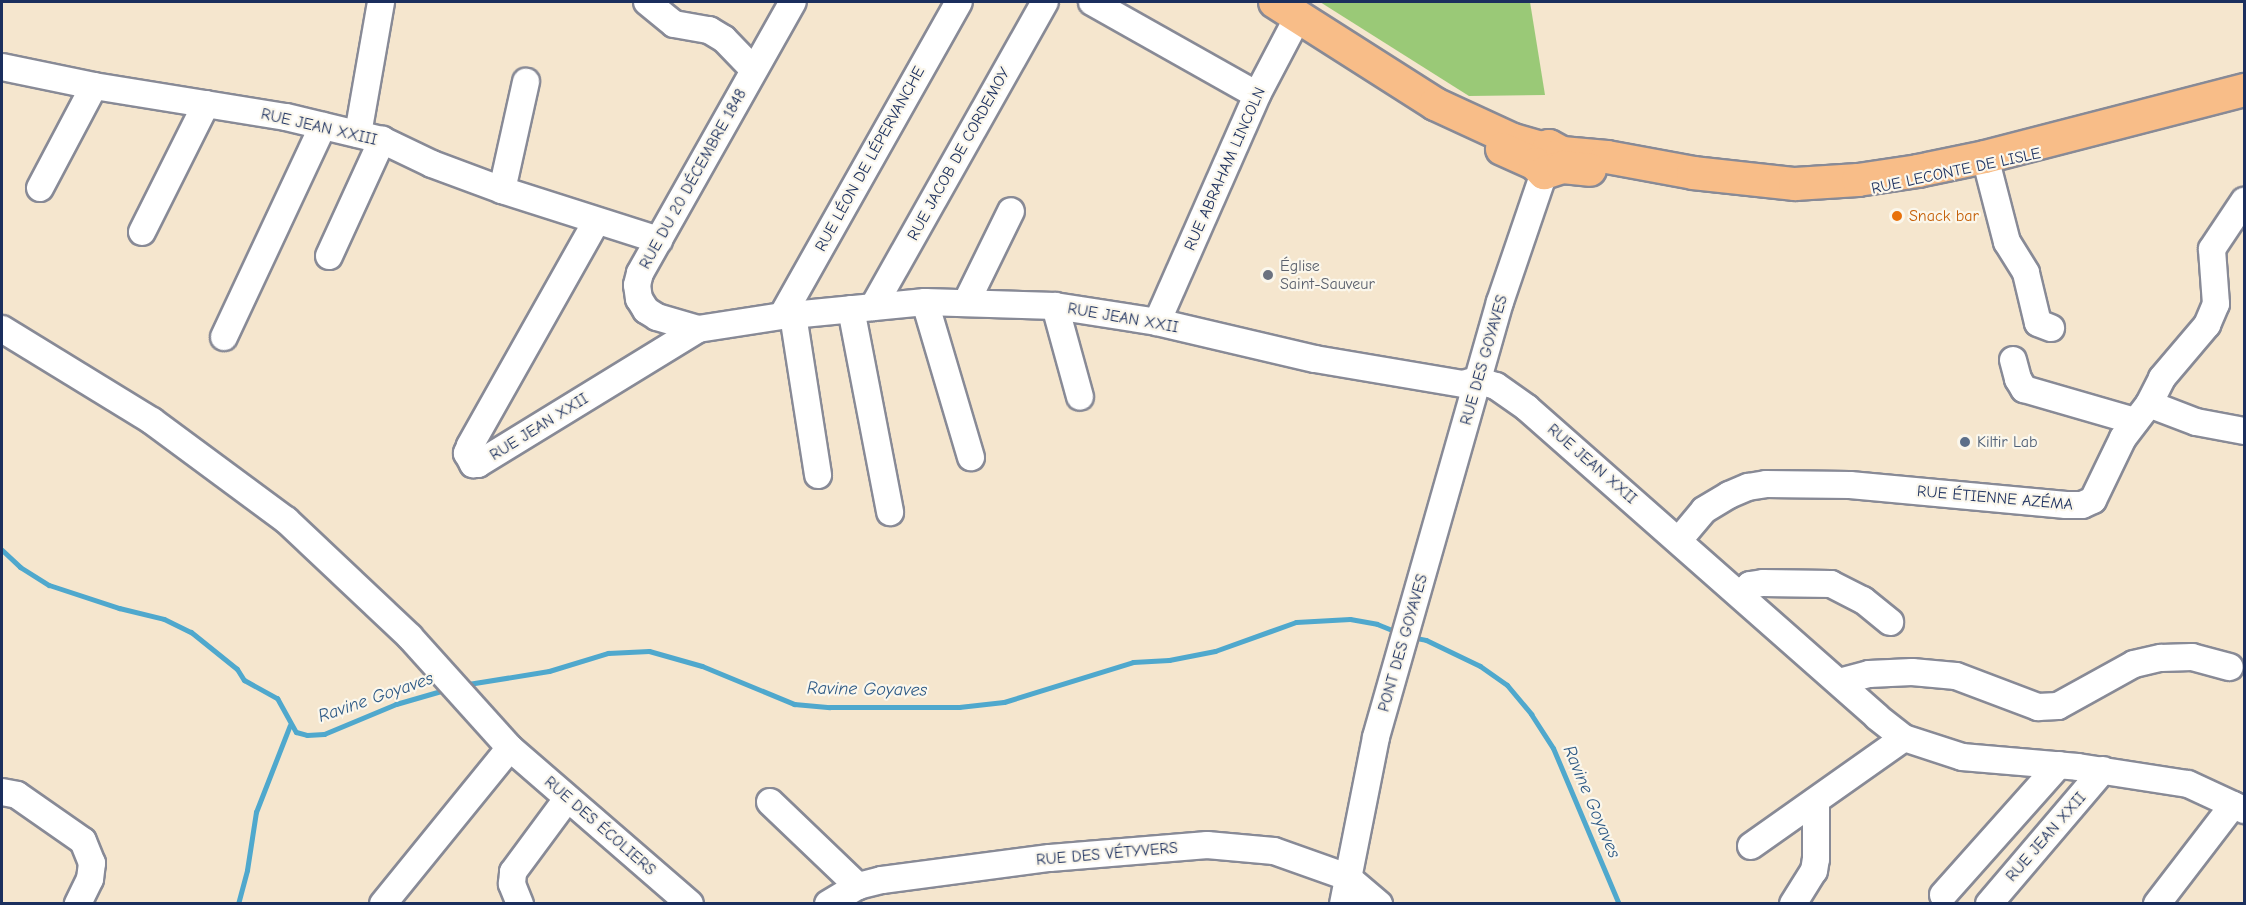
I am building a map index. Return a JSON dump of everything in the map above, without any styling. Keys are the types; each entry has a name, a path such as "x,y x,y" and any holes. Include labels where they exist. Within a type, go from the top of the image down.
{"main road":[{"name":"RUE LECONTE DE LISLE","path":"1287,9 1435,104 1548,161 1794,194 1859,190 2243,100"}],"street":[{"path":"330,256 370,137 381,2"},
{"path":"647,2 674,24 709,30 717,34 753,69"},
{"name":"RUE DU 20 DÉCEMBRE 1848","path":"698,329 657,317 646,310 639,299 637,285 640,273 753,69 793,2"},
{"name":"RUE LÉON DE LÉPERVANCHE","path":"787,315 959,2"},
{"name":"RUE JACOB DE CORDEMOY","path":"862,308 1045,2"},
{"path":"1092,2 1257,95"},
{"name":"RUE ABRAHAM LINCOLN","path":"1157,322 1257,95 1287,9"},
{"name":"RUE JEAN XXIII","path":"2,67 94,86 323,126 370,137 432,164 502,190 596,222 659,240"},
{"path":"502,190 526,82"},
{"path":"40,188 94,86"},
{"path":"142,232 206,104"},
{"path":"224,337 323,126"},
{"name":"RUE DES GOYAVES","path":"1430,549 1500,302 1548,161"},
{"path":"1986,162 2007,242 2026,273 2038,323 2050,328"},
{"name":"RUE ÉTIENNE AZÉMA","path":"1679,540 1704,510 1748,487 1766,484 1850,485 2082,505 2093,500 2123,438 2162,378 2207,325 2216,304 2212,249 2244,201"},
{"path":"966,303 1011,212"},
{"name":"RUE JEAN XXII","path":"596,222 470,446 468,460 478,464 698,329 787,315 925,302 1055,306 1157,322 1315,359 1463,384 1477,380 1496,386 1527,408 1904,738 1962,756 2103,770 2188,784 2239,807 2157,903"},
{"path":"925,302 970,457"},
{"name":"RUE JEAN XXII","path":"1055,306 1080,397"},
{"path":"862,308 890,512"},
{"path":"787,315 818,475"},
{"name":"RUE DES ÉCOLIERS","path":"2,328 152,421 286,520 389,616 435,663 510,748 690,903"},
{"path":"2013,360 2018,379 2024,389 2244,431"},
{"name":"PONT DES GOYAVES","path":"1347,877 1360,827 1376,737 1430,549"},
{"path":"1741,595 1750,585 1763,583 1831,584 1863,600 1890,622"},
{"path":"1839,682 1869,674 1912,672 1956,676 2038,707 2058,706 2134,664 2161,658 2192,657 2230,667"},
{"path":"1751,846 1904,738"},
{"path":"383,903 510,748"},
{"path":"1943,895 2059,765"},
{"name":"RUE JEAN XXII","path":"1989,903 2103,770"},
{"path":"2,792 17,795 83,841 92,863 90,879 78,903"},
{"path":"520,903 512,884 513,872 567,799"},
{"path":"1793,903 1814,871 1816,801"},
{"path":"770,802 874,890"},
{"name":"RUE DES VÉTYVERS","path":"828,903 874,890 1050,858 1207,844 1274,851 1347,877 1379,903"},
{"path":"1343,903 1347,877"}],"green space":[{"path":"1320,2 1530,2 1545,95 1469,96"}],"waterway":[{"name":"Ravine Goyaves","path":"2,550 20,567 49,585 119,608 164,619 191,632 237,669 244,680 277,698 296,732 307,735 324,734 396,704 448,689"},
{"name":"Ravine Goyaves","path":"462,685 549,671 608,653 649,651 702,666 794,704 830,707 959,707 1004,702 1133,662 1169,660 1215,651 1296,622 1350,619 1377,624 1399,633"},
{"name":"Ravine Goyaves","path":"1411,637 1426,640 1480,666 1507,685 1531,714 1553,748 1619,904"},
{"path":"238,904 247,870 256,812 290,725"}],"place":[{"name":"Snack bar","path":"1897,216"},
{"name":"Église Saint-Sauveur","path":"1268,275"},
{"name":"Kiltir Lab","path":"1965,442"}]}
